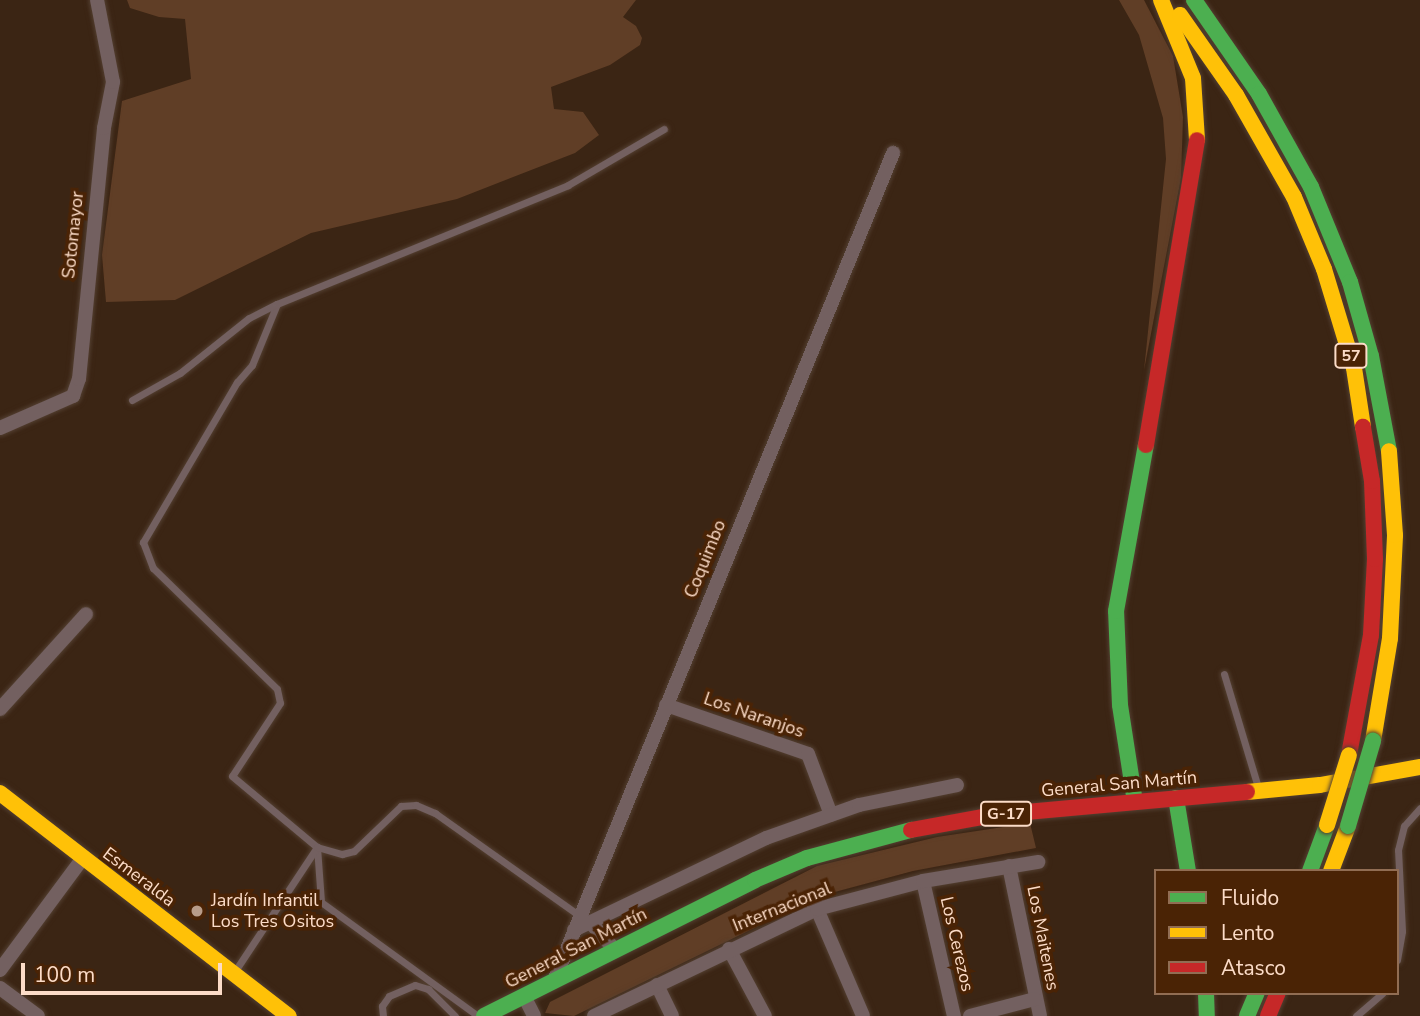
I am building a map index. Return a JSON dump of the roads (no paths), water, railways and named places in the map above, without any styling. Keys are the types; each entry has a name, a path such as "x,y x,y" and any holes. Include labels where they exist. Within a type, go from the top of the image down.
{"main road":[{"path":"1135,802 1120,705 1116,611 1199,150 1193,78 1161,0"},
{"name":"57","path":"1169,0 1236,94 1294,197 1328,280 1354,368 1373,481 1375,559 1370,647 1349,755 1311,869"},
{"name":"57","path":"1194,0 1259,94 1306,176 1350,282 1371,356 1389,452 1395,535 1390,638 1373,741 1348,827 1332,869"},
{"name":"General San Martín","path":"484,1016 794,863 873,837 927,824 1389,776 1420,767"},
{"name":"Esmeralda","path":"0,793 82,859 289,1016"},
{"path":"1176,798 1188,869"},
{"path":"1206,995 1207,1016"},
{"path":"1247,1016 1256,995"},
{"path":"1268,1016 1277,995"}],"street":[{"name":"Sotomayor","path":"0,428 73,396 79,379 95,206 113,82 97,0"},
{"name":"Coquimbo","path":"585,919 666,705 893,153"},
{"path":"0,709 86,614"},
{"name":"Los Naranjos","path":"666,705 808,754 831,815"},
{"path":"554,981 574,930 585,919 766,838 831,815 957,785"},
{"path":"0,970 82,859"},
{"name":"Internacional","path":"594,1016 817,909 923,881 1038,862"},
{"name":"Los Maitenes","path":"1009,866 1040,1016"},
{"name":"Los Cerezos","path":"923,881 954,1016"},
{"path":"817,909 863,1016"},
{"path":"585,919 614,950"},
{"path":"729,949 765,1016"},
{"path":"657,985 672,1016"},
{"path":"0,988 38,1016"},
{"path":"524,996 534,1016"},
{"path":"970,1016 1035,999"}],"lane":[{"path":"132,400 180,373 249,318 277,304 568,185 664,129"},
{"path":"277,304 252,365 237,382 143,542 153,568 277,689 280,703 232,776 317,847 342,854 354,851 401,806 416,805 435,814 585,919"},
{"path":"1224,674 1259,790"},
{"path":"1399,869 1398,850 1404,826 1420,808"},
{"path":"234,973 317,847"},
{"path":"317,847 321,902 478,1016"},
{"path":"1399,870 1402,931 1399,948"},
{"path":"383,1016 382,1006 389,996 415,985 428,989 456,1016"},
{"path":"1356,1016 1380,995"}],"place":[{"name":"Jardín Infantil Los Tres Ositos","path":"197,911"}]}
